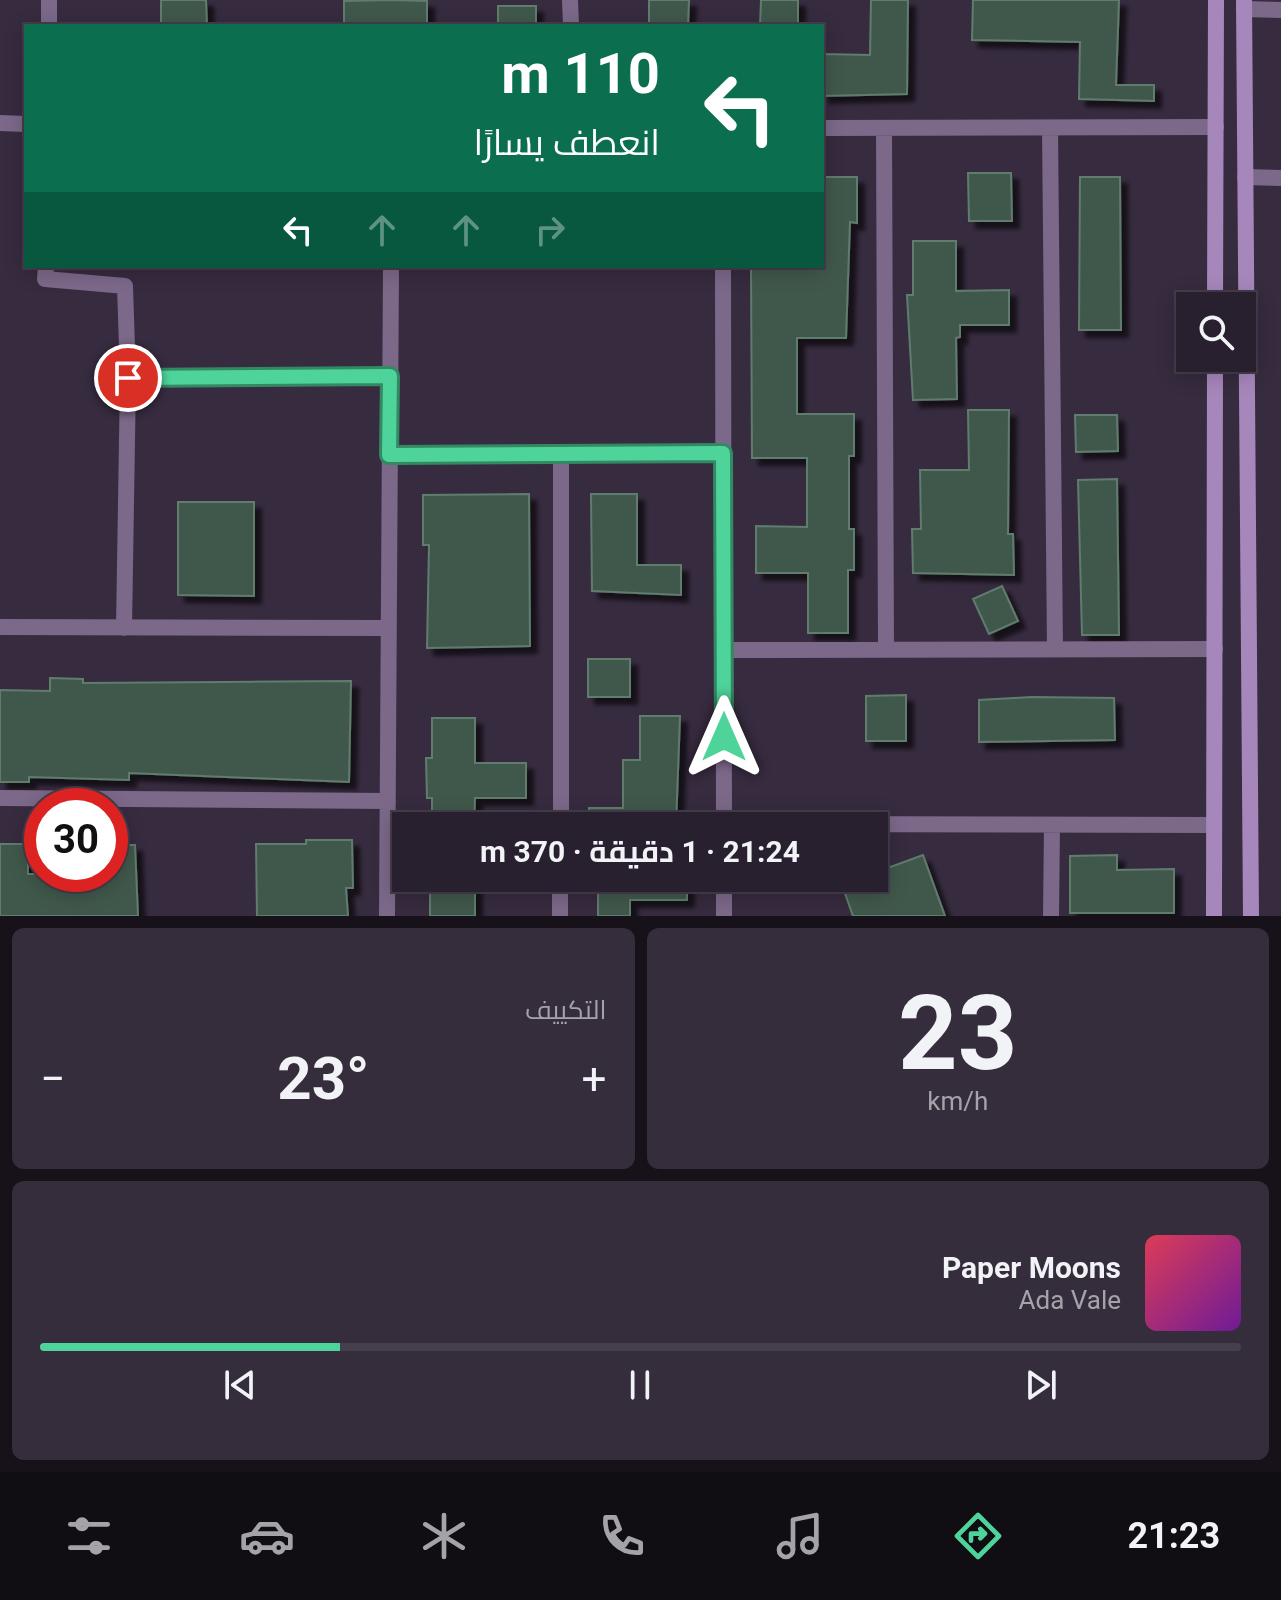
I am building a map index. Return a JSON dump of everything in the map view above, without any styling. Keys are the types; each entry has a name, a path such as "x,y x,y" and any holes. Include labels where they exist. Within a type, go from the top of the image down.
{"street":[{"path":"49,0 49,24"},
{"path":"570,0 571,24"},
{"path":"1215,292 1216,0"},
{"path":"1251,916 1244,4 1281,10"},
{"path":"0,123 24,124"},
{"path":"824,128 1216,127"},
{"path":"884,128 886,650"},
{"path":"1050,128 1055,649"},
{"path":"1245,177 1281,178"},
{"path":"46,268 45,279 125,286 128,378 124,628"},
{"path":"387,916 391,268"},
{"path":"723,268 724,812"},
{"path":"1214,916 1215,372"},
{"path":"128,378 390,376"},
{"path":"389,455 723,453"},
{"path":"561,454 561,812"},
{"path":"0,627 388,628"},
{"path":"723,650 1215,649"},
{"path":"0,798 388,801"},
{"path":"888,825 1214,825"},
{"path":"1051,916 1052,825"},
{"path":"560,892 560,916"},
{"path":"724,892 724,916"}],"building":[{"path":"161,0 206,0 207,24 161,24"},
{"path":"649,0 689,0 688,24 649,24"},
{"path":"761,0 798,0 798,24 760,24"},
{"path":"871,0 908,0 907,94 824,96 824,54 870,55"},
{"path":"973,0 1119,0 1116,85 1154,85 1154,101 1079,99 1080,42 972,40"},
{"path":"344,1 427,1 427,24 344,24"},
{"path":"498,6 536,6 536,24 498,24"},
{"path":"968,173 1011,173 1012,221 969,221"},
{"path":"824,177 857,177 857,223 850,222 846,338 797,338 797,414 854,414 854,456 849,456 849,529 854,529 854,570 848,570 848,633 808,633 808,573 756,573 756,526 807,527 807,458 752,458 751,268 824,268"},
{"path":"1080,177 1120,177 1121,330 1079,330"},
{"path":"913,241 956,241 956,291 1009,290 1009,325 960,325 960,337 956,338 957,399 913,400 907,295 913,295"},
{"path":"968,410 1009,410 1008,534 1013,534 1014,575 913,573 912,529 921,529 920,470 969,470"},
{"path":"1075,415 1117,415 1118,451 1076,452"},
{"path":"1117,479 1119,635 1082,635 1078,480"},
{"path":"529,494 530,646 427,648 429,545 423,545 423,495"},
{"path":"591,494 637,494 637,565 681,565 681,595 592,591"},
{"path":"178,502 254,502 254,596 178,595"},
{"path":"1002,586 1018,621 989,634 973,599"},
{"path":"588,659 630,659 630,697 588,697"},
{"path":"50,678 83,679 83,683 351,681 349,782 129,773 129,780 29,777 29,782 0,782 0,690 50,691"},
{"path":"906,695 906,741 866,741 866,696"},
{"path":"1114,698 1115,740 979,742 979,700"},
{"path":"640,716 680,716 677,812 589,812 589,808 623,808 623,760 640,760"},
{"path":"432,718 475,718 475,763 526,763 526,798 475,798 474,812 432,812 432,798 427,798 426,758 432,758"},
{"path":"306,840 352,840 353,888 346,888 348,916 257,916 256,844 306,844"},
{"path":"0,844 24,844 24,892 128,892 128,845 135,845 138,916 0,916"},
{"path":"923,855 945,916 853,916 844,892 888,892 888,868"},
{"path":"1117,855 1117,870 1174,869 1174,913 1070,913 1070,856"},
{"path":"430,892 475,892 475,916 430,916"},
{"path":"598,892 687,892 687,900 630,900 630,916 598,916"}],"route":[{"path":"128,378 390,376 389,455 723,453 724,737"}]}
